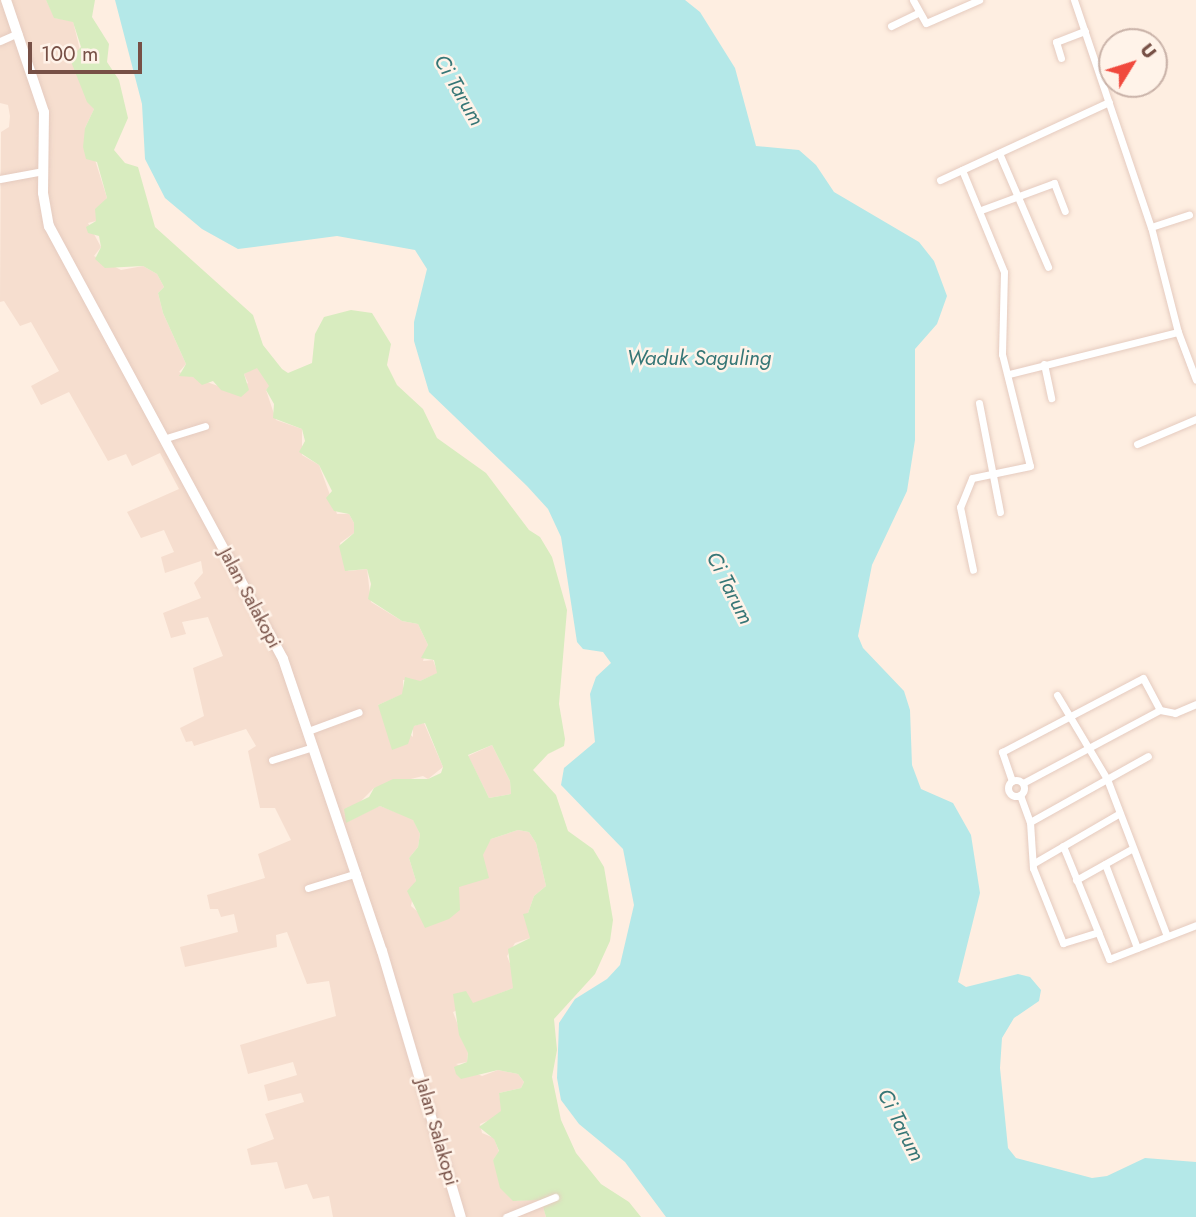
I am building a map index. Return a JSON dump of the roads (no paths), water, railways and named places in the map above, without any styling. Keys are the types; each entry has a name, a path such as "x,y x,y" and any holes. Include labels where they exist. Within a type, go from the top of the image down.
{"street":[{"name":"Jalan Salakopi","path":"6,0 44,111 43,171 50,226 278,650 357,873 461,1217"},
{"path":"913,0 918,13 928,23 979,0"},
{"path":"1074,0 1151,227 1178,332 1196,380"},
{"path":"891,26 918,13"},
{"path":"1061,58 1056,42 1085,31"},
{"path":"0,41 18,33"},
{"path":"940,180 1109,102"},
{"path":"999,153 1048,267"},
{"path":"962,170 981,210 1006,281 1002,351 1030,466 972,478 960,507 973,570"},
{"path":"0,178 43,171"},
{"path":"981,210 1054,183 1065,211"},
{"path":"1151,227 1189,215"},
{"path":"1009,374 1138,345 1178,332"},
{"path":"1187,357 1196,354"},
{"path":"1044,364 1051,398"},
{"path":"979,403 1000,512"},
{"path":"1137,444 1196,419"},
{"path":"163,439 205,426"},
{"path":"1020,795 1008,790 1013,781 1002,752 1143,678 1160,710"},
{"path":"1057,695 1091,746 1107,779 1167,936"},
{"path":"1013,781 1023,783 1160,710 1175,713 1196,704"},
{"path":"307,731 359,712"},
{"path":"272,760 313,747"},
{"path":"1030,822 1148,756"},
{"path":"1023,783 1020,795 1030,822 1034,863 1063,943 1098,932"},
{"path":"1034,863 1120,813"},
{"path":"1063,846 1109,959 1196,925"},
{"path":"1076,880 1133,848"},
{"path":"1105,864 1137,948"},
{"path":"308,888 357,873"},
{"path":"506,1217 555,1197"}],"water":[{"name":"Waduk Saguling","path":"115,0 685,0 700,12 735,68 756,146 799,150 816,165 834,192 919,242 934,261 947,296 937,324 915,349 915,440 907,491 872,565 858,636 863,648 904,691 910,710 912,765 921,789 953,803 971,835 980,893 958,982 966,987 1018,974 1030,977 1041,990 1039,1001 1014,1018 1002,1038 1000,1068 1008,1148 1016,1158 1092,1178 1107,1176 1145,1158 1196,1162 1196,1217 666,1217 625,1162 579,1124 561,1100 557,1078 559,1023 575,999 607,979 620,965 634,905 623,849 561,785 564,768 595,742 590,694 596,677 611,663 603,652 583,649 577,642 561,537 548,509 429,392 414,341 414,322 427,269 415,250 337,236 238,249 202,229 165,198 145,159 142,104"}],"water label":[{"name":"Ci Tarum","path":"459,90"},
{"name":"Ci Tarum","path":"730,588"},
{"name":"Ci Tarum","path":"901,1125"}]}
